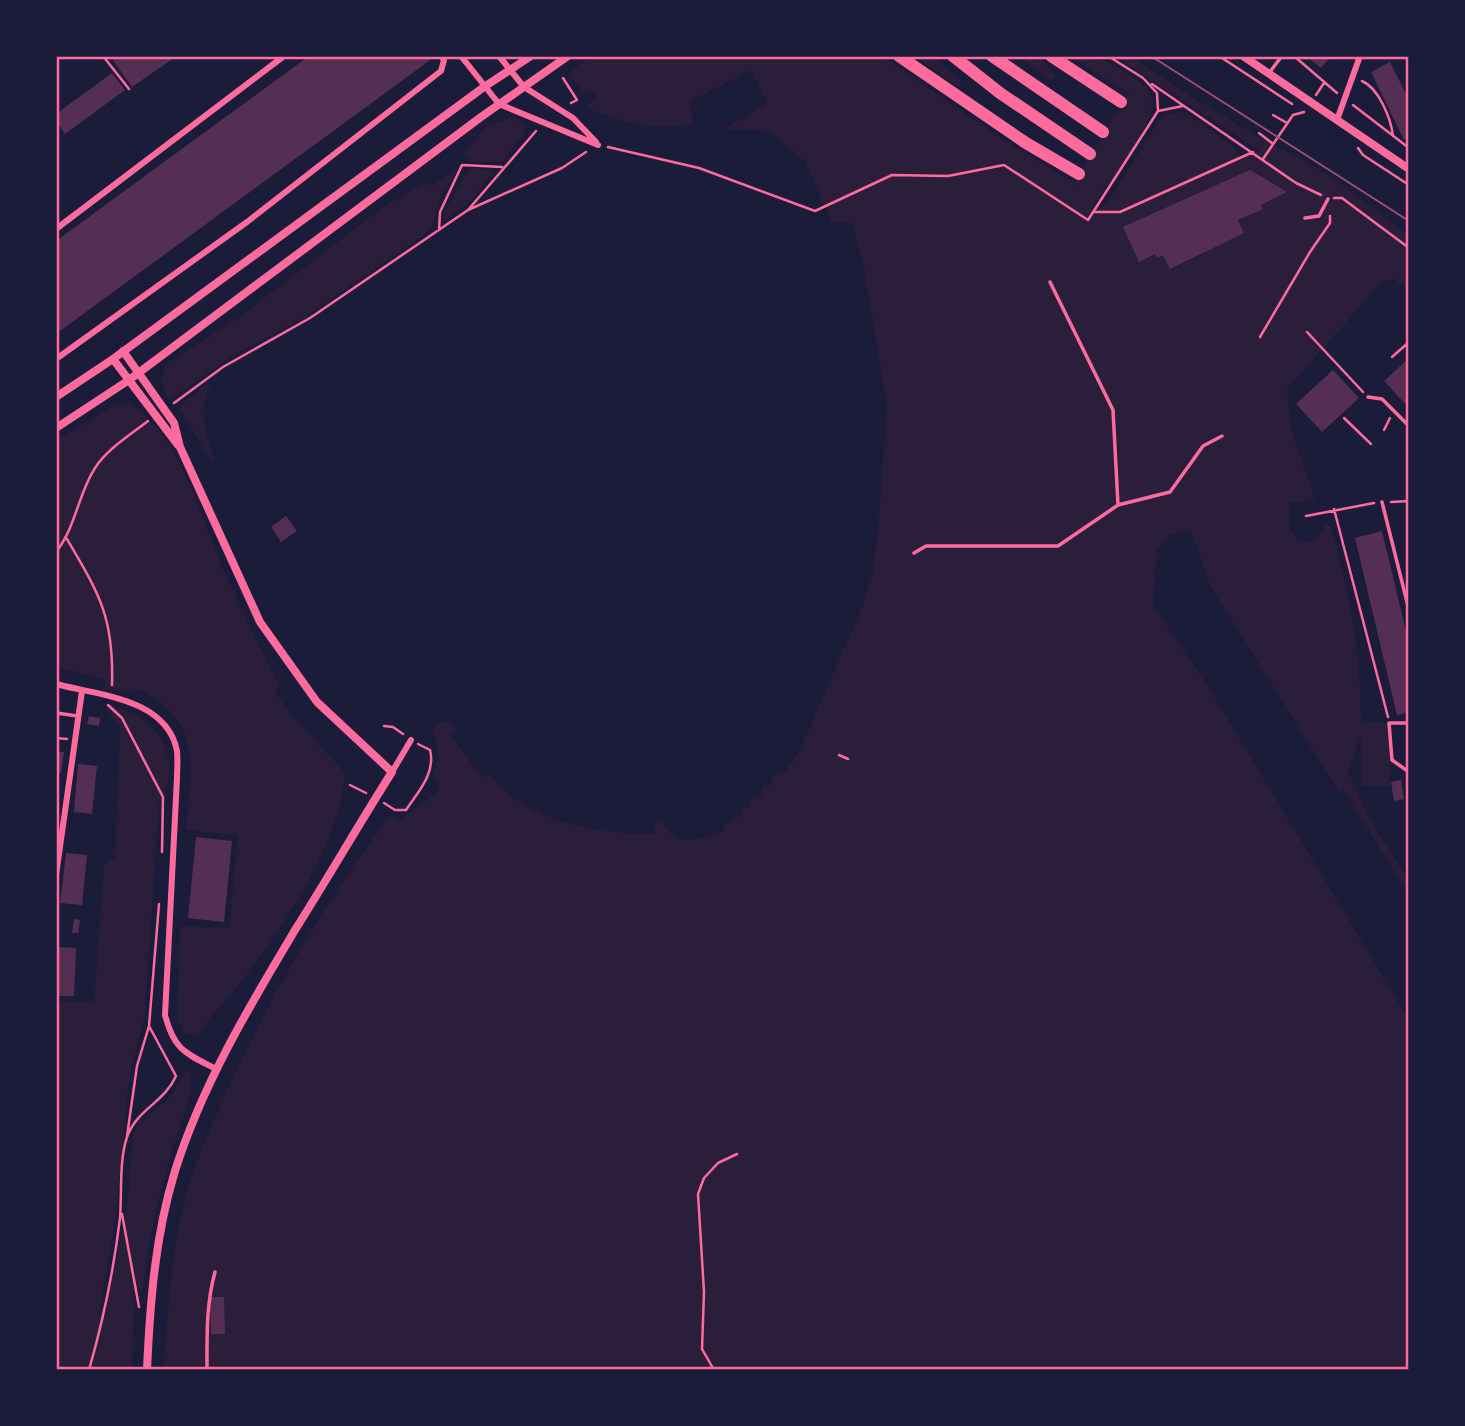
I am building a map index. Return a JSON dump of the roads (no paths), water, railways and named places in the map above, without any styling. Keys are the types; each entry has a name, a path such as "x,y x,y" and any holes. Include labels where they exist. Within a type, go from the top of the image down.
{"highway":[{"path":"899,56 1026,143 1079,174"},
{"path":"953,56 1000,93 1090,154"},
{"path":"992,56 1103,132"},
{"path":"1051,56 1121,102"}],"street":[{"path":"56,229 284,56"},
{"path":"56,359 247,222 442,71 444,60 441,56"},
{"path":"461,56 499,104 598,145 573,118 524,87 499,56"},
{"path":"56,397 113,359 484,87 531,56"},
{"path":"56,428 129,380 499,104 568,56"},
{"path":"1243,56 1409,169"},
{"path":"1337,120 1360,56"},
{"path":"123,351 174,423 180,447 260,622 317,702 393,772"},
{"path":"113,359 180,447"},
{"path":"56,684 147,709 161,720 177,751 165,1015 171,1036 181,1050 216,1069"},
{"path":"56,875 82,691"},
{"path":"147,1370 155,1265 163,1219 187,1139 216,1069 250,1004 411,740"}],"lane":[{"path":"1269,73 1282,56"},
{"path":"1306,218 1319,216 1328,198"},
{"path":"1050,282 1113,410 1118,505"},
{"path":"1368,397 1382,399 1408,424"},
{"path":"914,553 926,546 1058,546 1118,505 1170,492 1203,446 1222,436"},
{"path":"1382,502 1409,611"},
{"path":"56,713 79,716"},
{"path":"1409,723 1390,723 1392,760 1409,772"},
{"path":"207,1370 205,1333 209,1294 215,1272"}],"tram line":[{"path":"1151,56 1409,221"}]}
